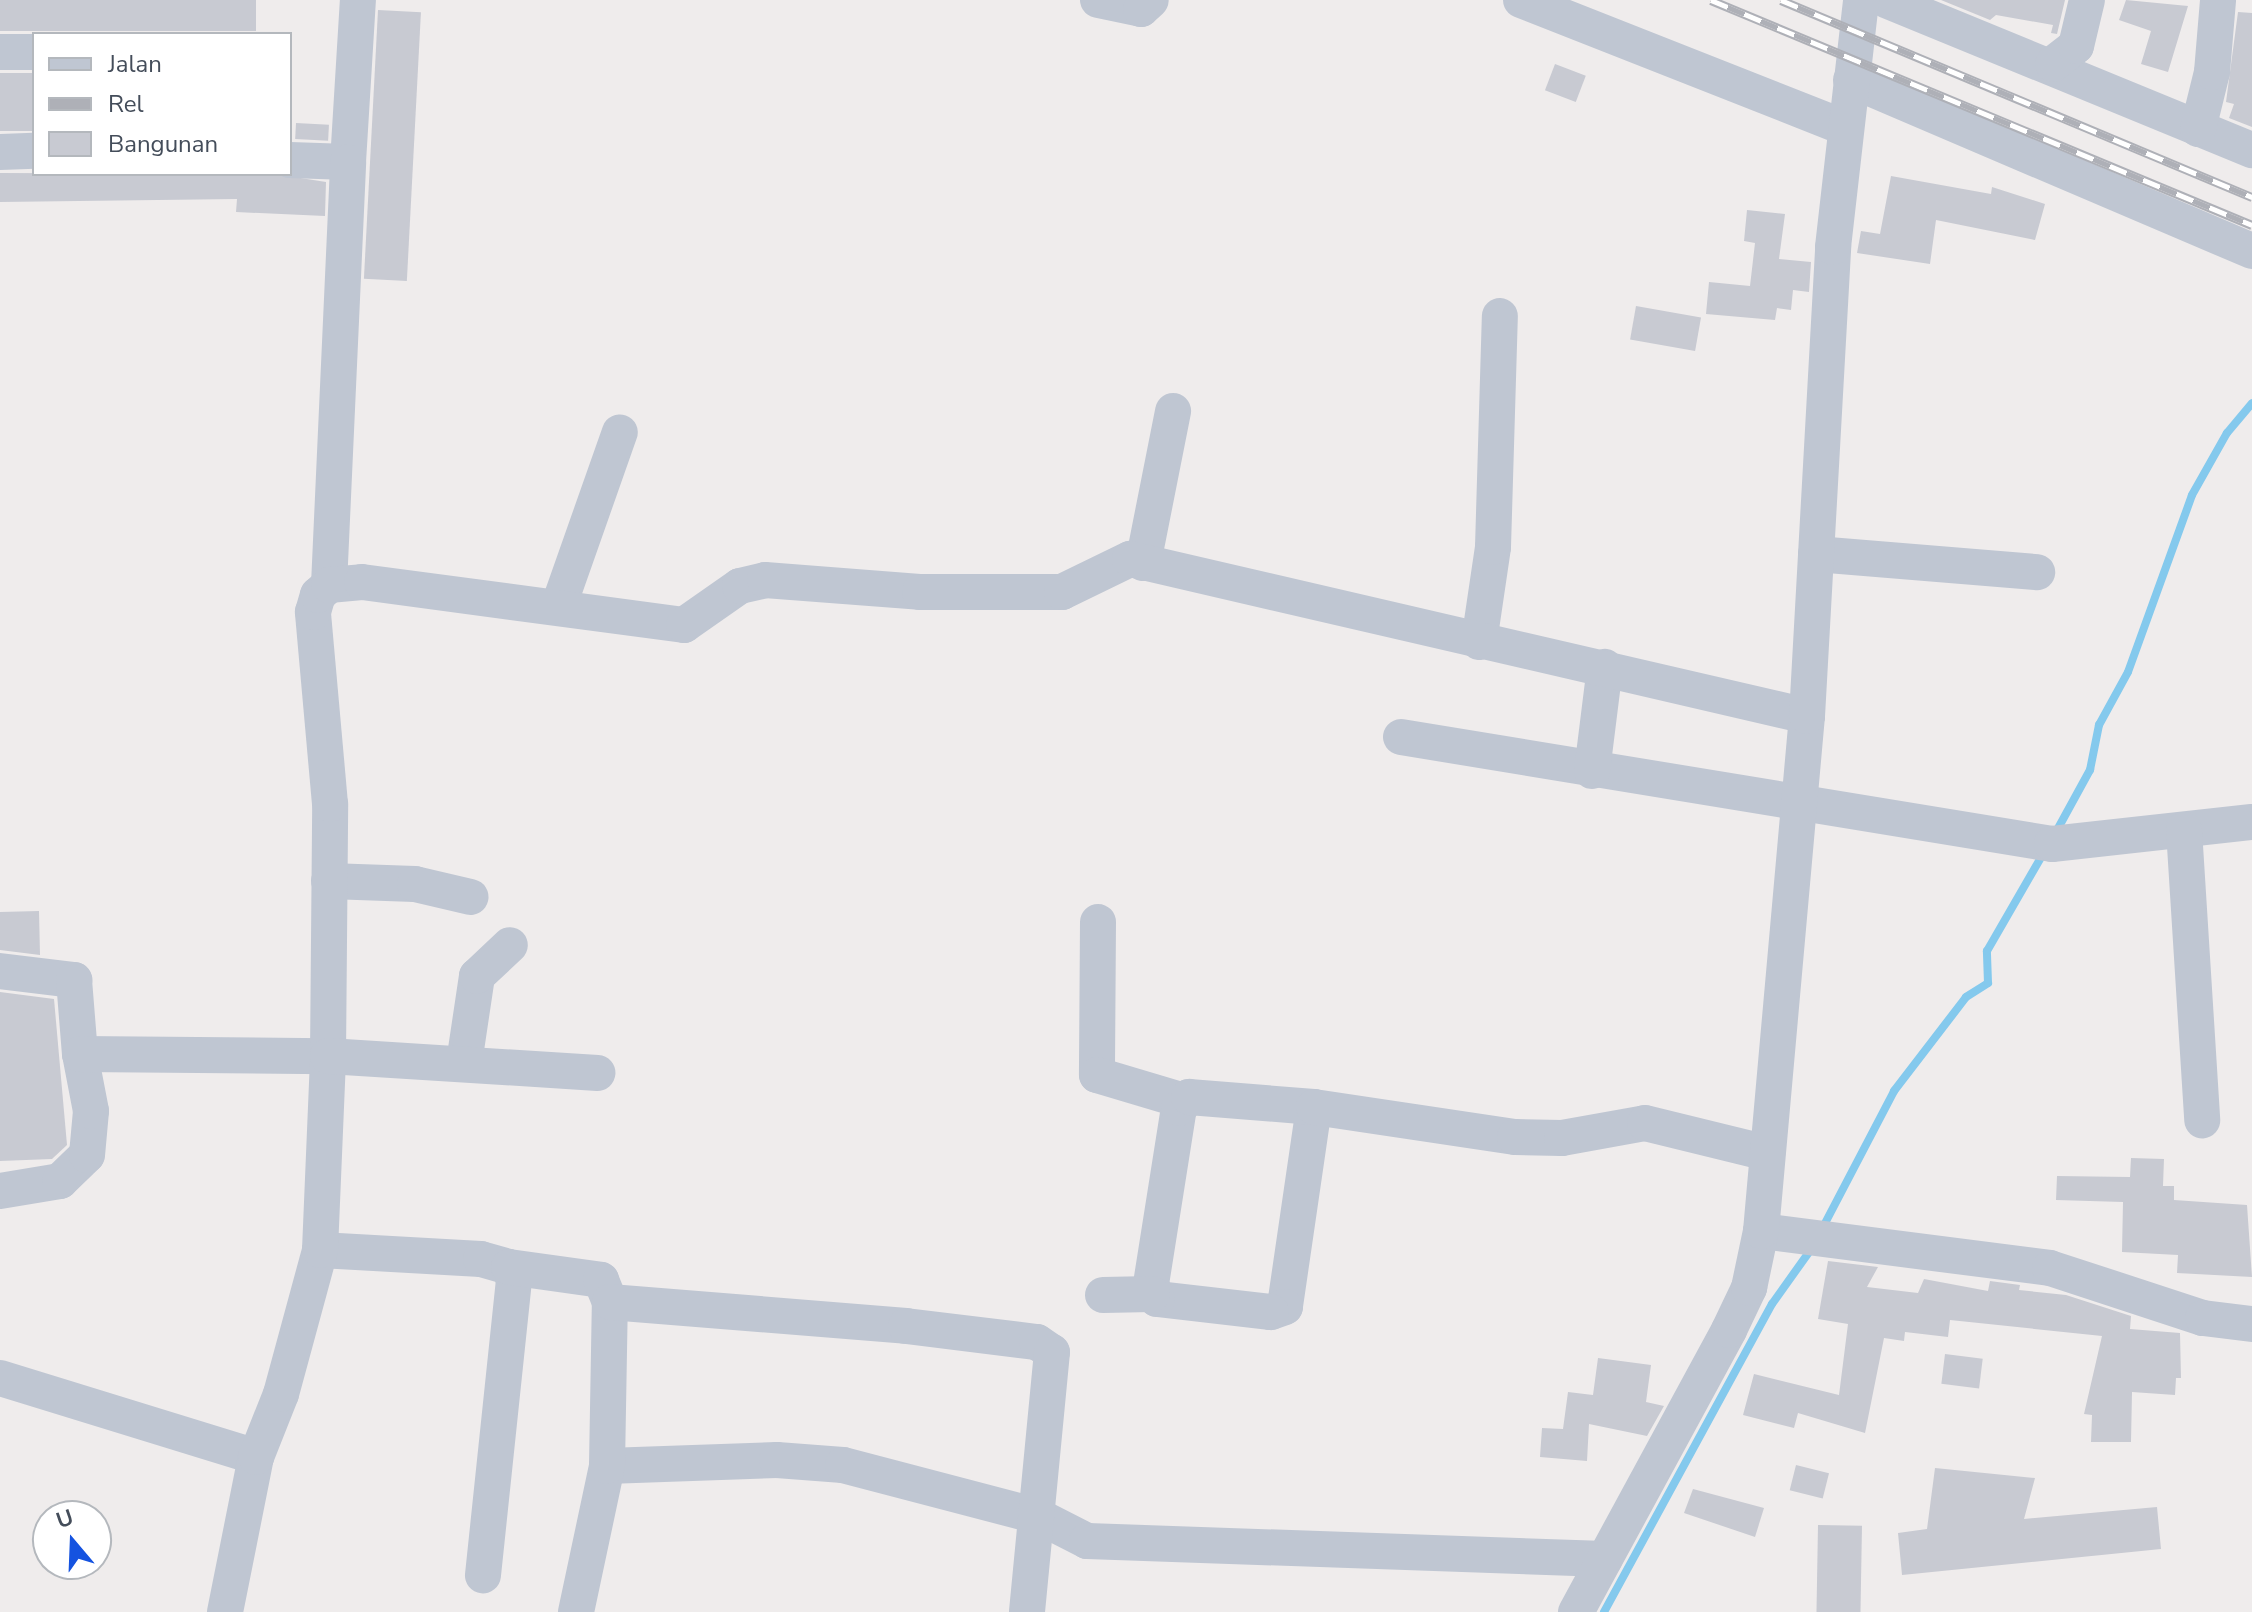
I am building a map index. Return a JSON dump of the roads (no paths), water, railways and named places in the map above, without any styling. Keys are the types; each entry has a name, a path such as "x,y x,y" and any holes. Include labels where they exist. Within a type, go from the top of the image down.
{"street":[{"path":"329,585 358,0"},
{"path":"1098,0 1141,9 1151,0"},
{"path":"1521,0 1844,127"},
{"path":"1576,1612 1736,1316 1749,1288 1761,1231 1807,716 1844,127 1861,0"},
{"path":"1886,0 2053,64 2252,150"},
{"path":"2053,64 2076,46 2087,0"},
{"path":"2198,129 2212,72 2218,0"},
{"path":"0,52 32,52"},
{"path":"1851,80 2252,251"},
{"path":"0,152 32,151"},
{"path":"292,160 348,162"},
{"path":"1479,642 1493,547 1500,316"},
{"path":"1143,563 1173,411"},
{"path":"559,605 620,432"},
{"path":"1816,554 2037,572"},
{"path":"225,1612 256,1457 281,1394 320,1250 328,1056 330,804 313,612 318,595 329,585 362,582 559,605 684,625 740,586 765,580 920,592 1048,593 1074,588 1113,563 1143,563 1807,716"},
{"path":"1592,771 1605,667"},
{"path":"1401,737 1592,771 2052,844 2252,822"},
{"path":"2184,830 2202,1120"},
{"path":"329,881 415,884 471,897"},
{"path":"1098,922 1097,1075 1184,1101 1199,1096 1314,1107 1515,1137 1562,1138 1645,1123 1767,1153"},
{"path":"464,1063 477,976 510,945"},
{"path":"0,971 74,980 80,1054 91,1111 87,1155 60,1181 0,1191"},
{"path":"80,1054 328,1056 597,1073"},
{"path":"1152,1294 1184,1101"},
{"path":"1103,1295 1152,1294 1271,1312 1285,1307 1314,1107"},
{"path":"1761,1231 2050,1268 2203,1318 2252,1324"},
{"path":"320,1250 481,1259 509,1267 601,1280 610,1302 607,1466 576,1612"},
{"path":"483,1575 514,1280 509,1267"},
{"path":"610,1302 1037,1342 1055,1362 1027,1612"},
{"path":"0,1378 256,1457"},
{"path":"607,1466 777,1460 843,1465 1038,1516 1087,1541 1605,1559"}],"waterway":[{"path":"2056,832 2090,770 2099,725 2128,672 2192,495 2227,433 2252,403"},
{"path":"1822,1229 1894,1091 1966,997 1988,983 1987,951 2043,854"},
{"path":"1604,1612 1772,1304 1812,1248"}],"railway":[{"path":"1711,0 2252,225"},
{"path":"1781,0 2252,197"}]}
